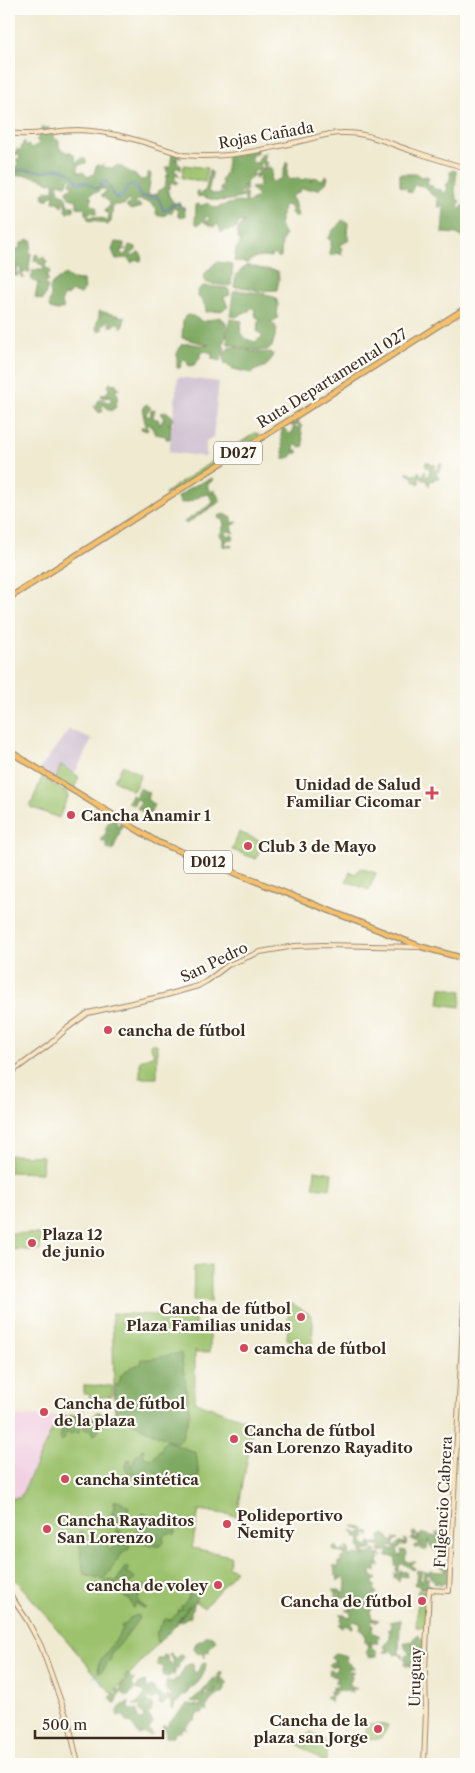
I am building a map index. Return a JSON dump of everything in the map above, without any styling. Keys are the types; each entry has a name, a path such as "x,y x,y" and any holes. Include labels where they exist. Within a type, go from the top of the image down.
{"main road":[{"name":"Rojas Cañada","path":"9,133 24,135 72,130 94,131 115,135 183,155 204,156 232,155 328,134 346,133 381,139 466,168"},
{"name":"Ruta Departamental 027","path":"9,598 466,308"},
{"name":"D012","path":"9,751 163,845 410,945 422,946 466,959"},
{"name":"San Pedro","path":"9,1074 88,1013 198,986 228,965 247,956 294,946 410,945"},
{"name":"Fulgencio Cabrera","path":"429,1590 449,1591 466,1265"},
{"name":"Uruguay","path":"424,1764 429,1590"},
{"path":"9,1593 41,1646 69,1724 78,1764"}],"shaded area":[{"path":"178,377 219,382 213,437 206,441 206,456 202,458 200,456 169,452"},
{"path":"69,729 92,739 75,773 61,765 56,779 39,770"},
{"path":"57,1416 20,1497 9,1497 9,1440 14,1417"}],"green space":[{"path":"41,128 49,128 50,132 61,132 60,135 57,133 53,135 59,141 59,148 70,154 70,151 74,155 76,162 82,158 86,160 86,163 78,165 78,172 83,172 88,177 94,174 96,166 103,164 103,167 112,168 118,165 141,180 146,179 149,172 151,175 148,195 158,194 159,190 165,187 167,175 169,174 166,167 170,167 172,154 180,155 181,159 179,157 174,160 177,159 178,164 181,165 181,170 178,168 174,172 177,172 180,177 175,176 175,180 178,182 176,184 170,182 170,188 167,188 169,196 174,203 180,203 180,206 184,207 185,216 178,217 178,208 176,210 174,206 171,214 168,212 166,215 158,216 156,213 157,209 150,202 138,200 135,203 141,207 131,210 127,207 131,203 128,200 124,205 113,205 111,222 108,225 93,220 90,221 87,218 88,216 109,220 107,211 106,213 105,211 106,208 109,208 109,202 101,195 106,192 106,189 101,189 89,196 92,198 91,204 97,208 96,214 92,212 88,215 85,214 85,208 77,207 77,200 69,198 67,191 73,186 70,184 72,178 70,177 66,185 57,183 59,193 65,195 68,206 74,206 74,210 67,213 63,202 61,202 63,206 61,207 59,202 53,202 54,193 45,200 43,194 49,191 45,190 54,191 54,182 48,183 25,175 9,176 9,168 17,166 16,159 19,160 20,155 15,154 17,149 20,151 24,141 26,146 28,145 31,148 39,144 36,140 39,137 36,134 42,132"},
{"path":"257,148 257,153 251,156 254,163 258,162 261,154 263,155 266,151 264,161 268,163 265,169 269,170 269,167 272,170 271,181 274,182 281,179 286,163 288,163 287,175 290,180 311,178 311,181 314,177 323,180 327,176 326,183 319,190 316,188 301,189 291,197 298,216 294,216 291,213 290,206 283,205 280,225 285,235 282,241 281,257 277,257 274,254 270,257 256,257 247,263 234,261 236,249 241,242 238,232 244,222 238,222 237,228 221,232 218,224 214,227 204,222 210,219 207,216 197,225 195,221 196,205 199,204 200,206 208,203 215,208 234,203 245,203 244,197 223,201 202,196 198,197 196,191 201,194 206,189 209,171 212,172 212,175 208,192 213,194 224,193 225,191 221,191 220,188 226,171 227,156","holes":["263,163 265,169 262,168 261,172 254,175 256,179 258,175 260,176 259,187 251,188 258,197 247,203 246,193 244,192 240,195 238,192 247,190 247,188 242,186 247,186 246,183 255,170 260,171 260,164"]},
{"path":"184,165 207,168 205,182 182,178"},
{"path":"456,171 455,193 457,200 460,201 458,206 461,209 463,205 466,205 466,222 464,223 466,236 463,238 457,234 442,233 444,207 438,207 437,197 432,195 425,186 414,185 411,193 407,191 407,187 403,188 400,186 400,174 417,174 421,177 427,176 429,178 428,185 434,189 441,190 444,194 448,189 446,185 450,179 450,172"},
{"path":"342,220 348,223 347,235 350,240 339,245 342,248 341,253 344,255 336,253 333,256 329,252 331,240 327,238 330,237"},
{"path":"27,239 32,241 29,251 31,254 30,272 23,273 22,275 25,278 22,278 21,270 18,266 18,276 9,276 9,254 14,254 15,249 19,249 21,243 24,243"},
{"path":"115,242 124,243 124,247 121,249 126,249 121,250 123,255 126,254 129,245 136,247 131,257 139,252 142,255 141,261 136,260 131,263 128,258 116,259 112,250"},
{"path":"37,254 39,258 44,257 47,263 45,267 50,270 50,273 46,275 47,282 39,282 48,287 43,300 35,298 38,283 31,280 33,270 44,270 43,265 34,261"},
{"path":"216,262 228,263 233,266 231,286 210,284 204,281 205,273"},
{"path":"247,265 278,271 277,290 258,291 234,287 236,275"},
{"path":"65,274 72,279 83,280 85,288 81,294 72,291 67,296 64,295 61,303 64,308 57,311 50,309 51,285"},
{"path":"203,286 227,288 230,295 224,297 228,307 220,311 206,312 204,304 198,295 198,290"},
{"path":"237,290 266,294 276,298 278,304 277,319 270,322 277,329 272,347 267,350 259,351 228,344 227,333 230,319 242,321 240,332 246,339 255,342 263,336 257,331 258,322 261,320 256,317 254,308 236,317 230,316 233,294"},
{"path":"99,311 125,317 123,326 121,328 119,323 116,323 114,326 109,326 110,321 108,319 102,325 102,330 98,331 96,329"},
{"path":"187,315 203,322 219,317 226,322 226,336 223,344 225,349 220,361 212,359 212,353 205,351 200,354 200,359 194,365 189,366 185,359 180,368 177,368 177,354 181,345 209,345 182,338 183,320"},
{"path":"235,347 260,353 271,352 273,354 267,365 251,373 233,369 225,364 224,357 226,351 229,348"},
{"path":"110,383 116,384 119,389 115,391 118,394 116,407 111,411 102,404 104,411 99,413 94,406 97,405 98,401 101,399 111,402 111,397 103,398 101,395 109,391 108,386"},
{"path":"147,404 151,408 146,413 147,416 150,417 151,410 155,409 153,418 158,419 160,425 164,418 161,413 166,411 173,417 171,423 168,424 171,424 170,439 166,439 166,436 155,434 150,424 147,425 147,431 141,429 142,426 144,428 146,426 143,414 144,406"},
{"path":"297,420 302,427 304,446 299,447 295,444 294,451 298,450 298,453 294,453 291,457 284,459 281,436 282,428 291,435 293,428 300,427 295,421"},
{"path":"255,433 259,434 259,437 167,496 165,495 165,493"},
{"path":"426,462 430,462 431,466 435,464 434,469 436,471 440,463 442,464 441,470 436,473 439,478 430,481 429,486 427,480 418,478 419,484 406,473 410,472 412,475 418,474 419,471 422,477 425,470 426,476 429,477 429,471 431,470 425,466"},
{"path":"212,478 213,480 207,485 211,492 214,490 221,501 186,524 184,522 213,503 209,494 185,503 180,503 178,497 189,488"},
{"path":"225,514 232,518 232,523 238,522 232,526 234,533 228,531 226,533 227,536 232,535 234,537 233,540 229,539 225,545 231,545 232,547 223,546 223,539 220,535 224,525 222,519 219,519 218,516"},
{"path":"61,765 79,777 73,791 56,779"},
{"path":"123,765 141,775 133,791 114,780"},
{"path":"42,777 69,794 59,818 30,807"},
{"path":"140,788 149,793 147,799 154,805 149,815 137,808 141,801 137,799 133,805 128,802 132,795 135,797"},
{"path":"111,817 117,819 116,828 121,821 123,823 113,851 107,848 105,841 103,842 101,839 106,834 106,827"},
{"name":"Club 3 de Mayo","path":"239,832 263,842 256,859 232,850"},
{"path":"360,868 376,873 369,890 346,881 350,872 356,874"},
{"path":"441,987 462,991 460,1007 439,1004"},
{"path":"150,1044 157,1044 157,1078 140,1078 140,1061 154,1055"},
{"path":"9,1155 43,1156 42,1173 9,1172"},
{"path":"315,1170 332,1173 330,1189 313,1187"},
{"name":"Plaza 12 de junio","path":"9,1233 41,1234 40,1251 9,1249"},
{"path":"211,1265 211,1302 193,1301 194,1267"},
{"path":"289,1302 310,1314 313,1323 312,1349 287,1339"},
{"path":"112,1313 195,1317 195,1329 210,1329 210,1352 196,1352 195,1350 195,1402 254,1423 237,1516 199,1510 192,1548 231,1556 228,1567 236,1570 204,1608 196,1601 112,1694 9,1572 9,1498 20,1498 58,1417 115,1416"},
{"path":"181,1353 190,1414 178,1443 115,1416 114,1387 116,1384 118,1387 122,1374 130,1368 141,1364 142,1359"},
{"path":"84,1385 112,1386 112,1396 90,1398 89,1394 84,1394"},
{"path":"75,1402 84,1407 81,1415 83,1418 94,1417 98,1411 103,1413 103,1416 98,1418 100,1419 99,1430 96,1434 92,1435 92,1431 84,1429 84,1425 80,1424 79,1433 75,1433 73,1430 73,1433 70,1435 68,1431 64,1436 65,1439 61,1441 60,1438 65,1421 61,1421 60,1415 63,1414 66,1418 71,1415 80,1415 80,1408 76,1407"},
{"path":"167,1441 196,1453 199,1477 166,1481 151,1470 139,1482 134,1477 133,1472 129,1473 126,1470 128,1460 131,1459 130,1467 132,1467 135,1457 141,1450 144,1449 143,1454 146,1458 151,1459 158,1454 159,1450 161,1451 163,1444"},
{"path":"113,1501 120,1501 129,1507 122,1526 116,1524 110,1518 114,1507"},
{"path":"143,1513 166,1524 176,1531 175,1534 167,1533 163,1537 164,1542 161,1546 134,1544 133,1539 141,1524 140,1518"},
{"path":"116,1529 121,1531 123,1540 126,1541 125,1545 130,1544 129,1549 121,1555 103,1579 84,1574 78,1533 84,1532 88,1542 91,1541 95,1544 97,1541 100,1541 102,1544 106,1544 110,1551 115,1544"},
{"path":"365,1529 363,1532 371,1534 369,1537 370,1534 364,1534 366,1538 362,1540 365,1544 364,1547 372,1542 372,1550 363,1551 363,1553 371,1554 374,1550 377,1551 375,1553 381,1554 383,1557 378,1556 380,1566 376,1566 376,1572 372,1570 371,1572 372,1576 377,1579 373,1581 373,1585 376,1586 374,1588 377,1594 371,1596 373,1598 370,1601 374,1602 374,1604 370,1612 372,1618 379,1620 377,1622 371,1621 373,1625 372,1632 380,1636 377,1638 378,1643 369,1642 368,1645 365,1643 365,1634 360,1630 361,1624 354,1621 352,1622 353,1628 344,1625 343,1628 339,1624 342,1623 340,1614 345,1614 348,1618 351,1617 351,1610 349,1612 345,1610 352,1609 349,1605 350,1598 338,1599 335,1594 340,1596 341,1593 337,1594 332,1590 339,1590 345,1593 346,1580 340,1577 341,1580 338,1581 337,1578 339,1577 335,1575 334,1566 338,1568 338,1562 341,1562 341,1558 345,1554 333,1550 334,1547 337,1547 339,1551 344,1549 345,1553 349,1551 346,1547 349,1548 350,1558 354,1554 366,1556 361,1553 359,1547 360,1539 354,1537 355,1535 351,1531 358,1534 357,1537 360,1537 359,1533"},
{"path":"413,1532 419,1535 419,1540 421,1533 436,1537 439,1541 436,1533 442,1533 442,1538 445,1538 448,1533 450,1535 450,1540 448,1541 450,1546 446,1546 445,1541 442,1543 443,1549 439,1544 439,1550 435,1551 429,1544 428,1539 427,1550 419,1547 417,1549 414,1546 421,1543 423,1546 424,1542 420,1543 411,1540 414,1536 416,1540 418,1536 412,1535"},
{"path":"385,1534 391,1541 394,1542 394,1538 398,1539 395,1540 393,1547 388,1547 394,1551 394,1547 400,1541 402,1543 406,1542 404,1539 407,1540 406,1545 401,1543 397,1549 399,1556 402,1555 401,1550 406,1551 406,1562 416,1562 411,1564 415,1568 414,1570 404,1564 400,1564 397,1574 400,1574 400,1571 406,1572 407,1577 400,1576 399,1581 393,1577 395,1575 393,1573 396,1574 397,1572 395,1570 397,1568 395,1566 396,1557 387,1556 390,1553 386,1551 379,1552 381,1550 380,1547 373,1545 374,1543 381,1543 380,1536"},
{"path":"443,1562 444,1568 449,1567 448,1571 441,1567"},
{"path":"125,1567 129,1567 126,1573 131,1574 135,1578 129,1585 126,1580 123,1580 118,1585 122,1588 122,1592 117,1589 113,1593 109,1584 104,1581 109,1579 116,1582"},
{"path":"417,1570 422,1571 420,1580 423,1581 424,1571 428,1573 430,1571 443,1572 445,1570 448,1572 447,1576 449,1576 448,1584 444,1582 440,1585 439,1580 435,1584 431,1574 427,1574 425,1577 429,1578 427,1582 431,1588 427,1585 425,1588 420,1588 414,1583"},
{"path":"138,1585 145,1586 140,1591 138,1599 139,1603 146,1607 145,1609 135,1603 133,1608 130,1600 122,1594 124,1590 128,1592 130,1587 134,1589"},
{"path":"179,1586 197,1598 192,1605 194,1604 191,1617 186,1618 182,1622 179,1621 190,1606 186,1608 186,1611 179,1619 178,1623 168,1634 156,1642 157,1631 160,1630 165,1619 171,1620 179,1609 183,1608 181,1608 181,1605 184,1604 189,1596 186,1591 177,1588"},
{"path":"418,1590 428,1591 426,1627 416,1627"},
{"path":"138,1615 140,1617 112,1653 110,1661 101,1672 98,1672 99,1663 122,1630 122,1625 124,1626 130,1618"},
{"path":"400,1620 401,1622 399,1654 395,1655 390,1650 389,1652 384,1652 386,1649 384,1647 390,1637 388,1630 392,1628 390,1622"},
{"path":"207,1635 213,1636 217,1641 209,1648 209,1652 205,1651 205,1658 201,1653 197,1654 194,1648 196,1643"},
{"path":"417,1635 425,1640 425,1655 420,1652 419,1657 415,1653 413,1654 415,1667 410,1666 409,1663 407,1667 404,1664 406,1662 405,1658 409,1653 404,1643 412,1641 414,1647 414,1638"},
{"path":"371,1643 371,1647 377,1651 377,1656 369,1657 366,1652 368,1650 367,1646"},
{"path":"171,1653 176,1659 180,1655 184,1657 178,1669 176,1668 174,1676 173,1673 167,1678 162,1675 164,1667 157,1665 158,1659 163,1659 164,1655 167,1656 168,1663 174,1664 169,1654"},
{"path":"335,1653 347,1656 346,1661 354,1668 348,1668 348,1670 354,1672 351,1673 352,1678 349,1685 357,1689 351,1689 352,1693 347,1692 350,1691 349,1689 343,1692 336,1690 335,1694 332,1695 329,1692 333,1690 332,1688 338,1686 337,1683 334,1684 338,1677 329,1675 330,1669 334,1672 337,1668 336,1665 331,1667 329,1665 332,1662 336,1662 331,1658"},
{"path":"203,1662 206,1663 201,1679 189,1689 187,1694 182,1696 181,1700 175,1703 173,1709 167,1699 162,1705 159,1704 160,1700 156,1697 152,1700 148,1687 152,1687 154,1691 166,1699 167,1696 172,1698 172,1695 166,1690 166,1682 174,1682 189,1664 193,1664 194,1673 197,1672"},
{"path":"127,1673 132,1679 135,1679 132,1683 134,1689 128,1697 121,1692 117,1697 116,1703 114,1703 110,1698 113,1694 117,1693 117,1689 121,1691 121,1684 126,1681 125,1676"},
{"path":"223,1673 221,1678 227,1682 227,1685 224,1686 226,1689 211,1700 206,1708 207,1711 204,1709 203,1713 198,1713 195,1719 186,1726 187,1729 182,1727 181,1732 176,1732 173,1737 166,1737 165,1727 188,1704 201,1706 201,1702 191,1701 199,1694 202,1695 201,1693 214,1678 222,1685 216,1677 220,1678 218,1674","holes":["208,1692 214,1693 209,1693 208,1696 202,1695"]},
{"path":"145,1681 147,1693 150,1694 147,1704 153,1704 151,1713 147,1712 153,1723 149,1729 152,1734 151,1736 144,1733 139,1735 124,1716 118,1716 117,1714 123,1705 129,1702 128,1708 132,1710 137,1709 138,1718 140,1720 144,1719 143,1713 139,1710 141,1708 139,1705 133,1705 139,1702 145,1695 144,1691 135,1689 140,1683"},
{"path":"332,1695 331,1702 325,1697"},
{"path":"366,1724 388,1725 380,1738 371,1740 366,1739"},
{"path":"311,1732 326,1741 326,1764 298,1744"}],"water":[{"path":"9,168 15,171 24,169 43,171 58,168 68,170 71,174 58,169 44,172 23,170 15,172"},
{"path":"71,174 75,176 78,181 88,182 95,188 100,187 102,182 106,180 116,198 129,185 136,185 141,196 158,196 164,210 171,204 179,203 180,206 178,204 172,205 168,210 163,211 158,198 140,197 135,187 129,186 121,198 116,199 106,181 101,187 96,189 87,183 77,183"}],"waterway":[{"path":"93,1678 95,1676 98,1677 102,1684"}],"place":[{"name":"Unidad de Salud Familiar Cicomar","path":"432,793"},
{"name":"Cancha Anamir 1","path":"71,815"},
{"name":"Club 3 de Mayo","path":"248,846"},
{"name":"cancha de fútbol","path":"108,1030"},
{"name":"Plaza 12 de junio","path":"32,1243"},
{"name":"Cancha de fútbol Plaza Familias unidas","path":"301,1317"},
{"name":"camcha de fútbol","path":"244,1348"},
{"name":"Cancha de fútbol de la plaza","path":"44,1412"},
{"name":"Cancha de fútbol San Lorenzo Rayadito","path":"234,1439"},
{"name":"cancha sintética","path":"65,1479"},
{"name":"Polideportivo Ñemity","path":"227,1524"},
{"name":"Cancha Rayaditos San Lorenzo","path":"47,1529"},
{"name":"cancha de voley","path":"218,1585"},
{"name":"Cancha de fútbol","path":"422,1601"},
{"name":"Cancha de la plaza san Jorge","path":"378,1729"}]}
